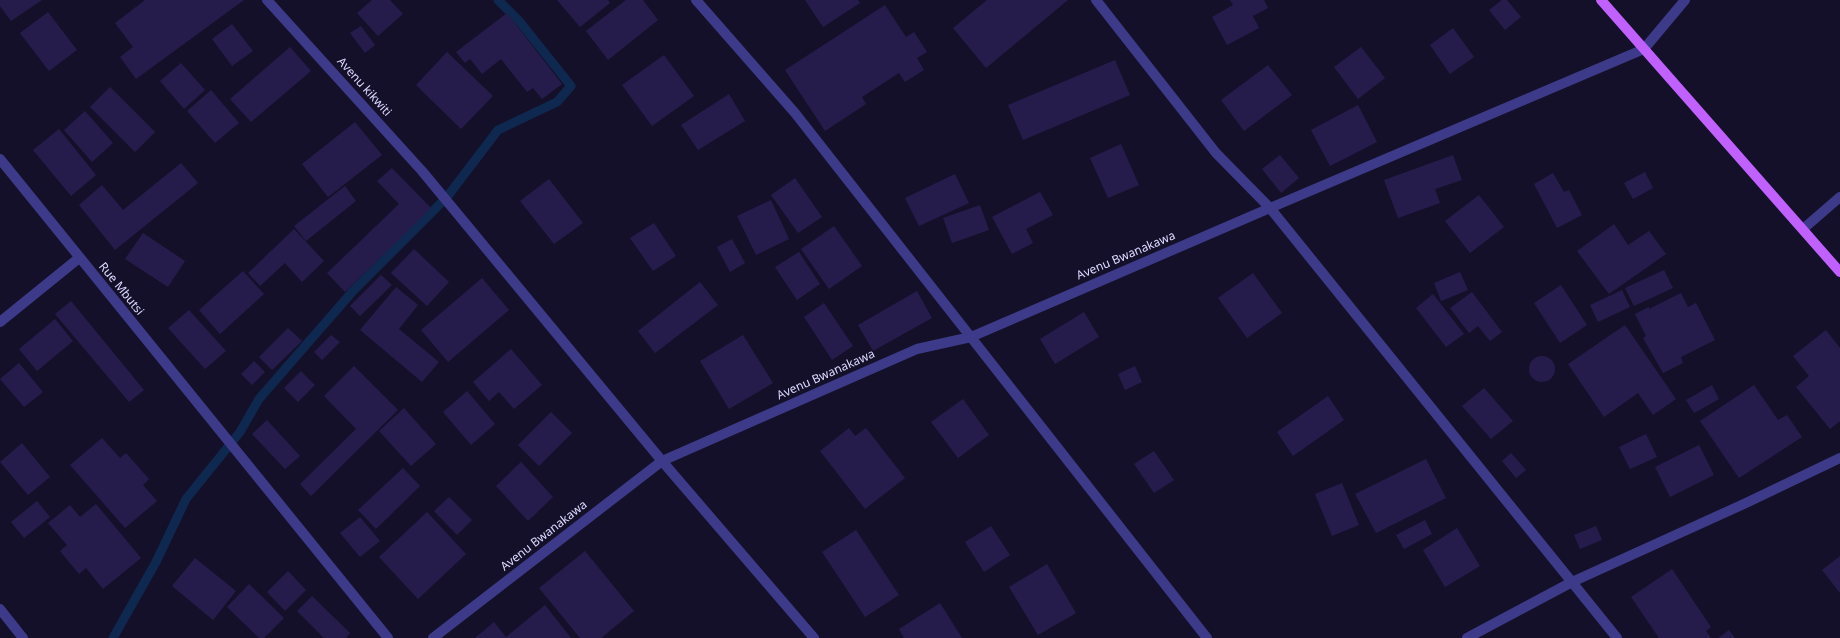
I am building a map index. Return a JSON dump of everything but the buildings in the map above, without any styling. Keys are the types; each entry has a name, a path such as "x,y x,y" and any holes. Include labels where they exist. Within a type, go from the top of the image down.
{"main road":[{"path":"1601,0 1840,272"}],"street":[{"name":"Avenu kikwiti","path":"267,0 440,193 662,461 814,638"},
{"path":"696,0 795,113 1207,638"},
{"path":"1096,0 1216,153 1270,208 1617,638"},
{"path":"1644,49 1685,0"},
{"name":"Avenu Bwanakawa","path":"433,638 662,461 917,349 971,337 1644,49"},
{"name":"Rue Mbutsi","path":"0,159 388,638"},
{"path":"1803,229 1840,197"},
{"path":"0,322 79,258"},
{"path":"1467,638 1572,582 1746,503 1840,458"},
{"path":"0,609 23,638"}],"waterway":[{"path":"113,638 156,562 186,499 240,432 259,399 353,291 447,197 498,130 557,102 571,86 520,22 498,0"}]}
